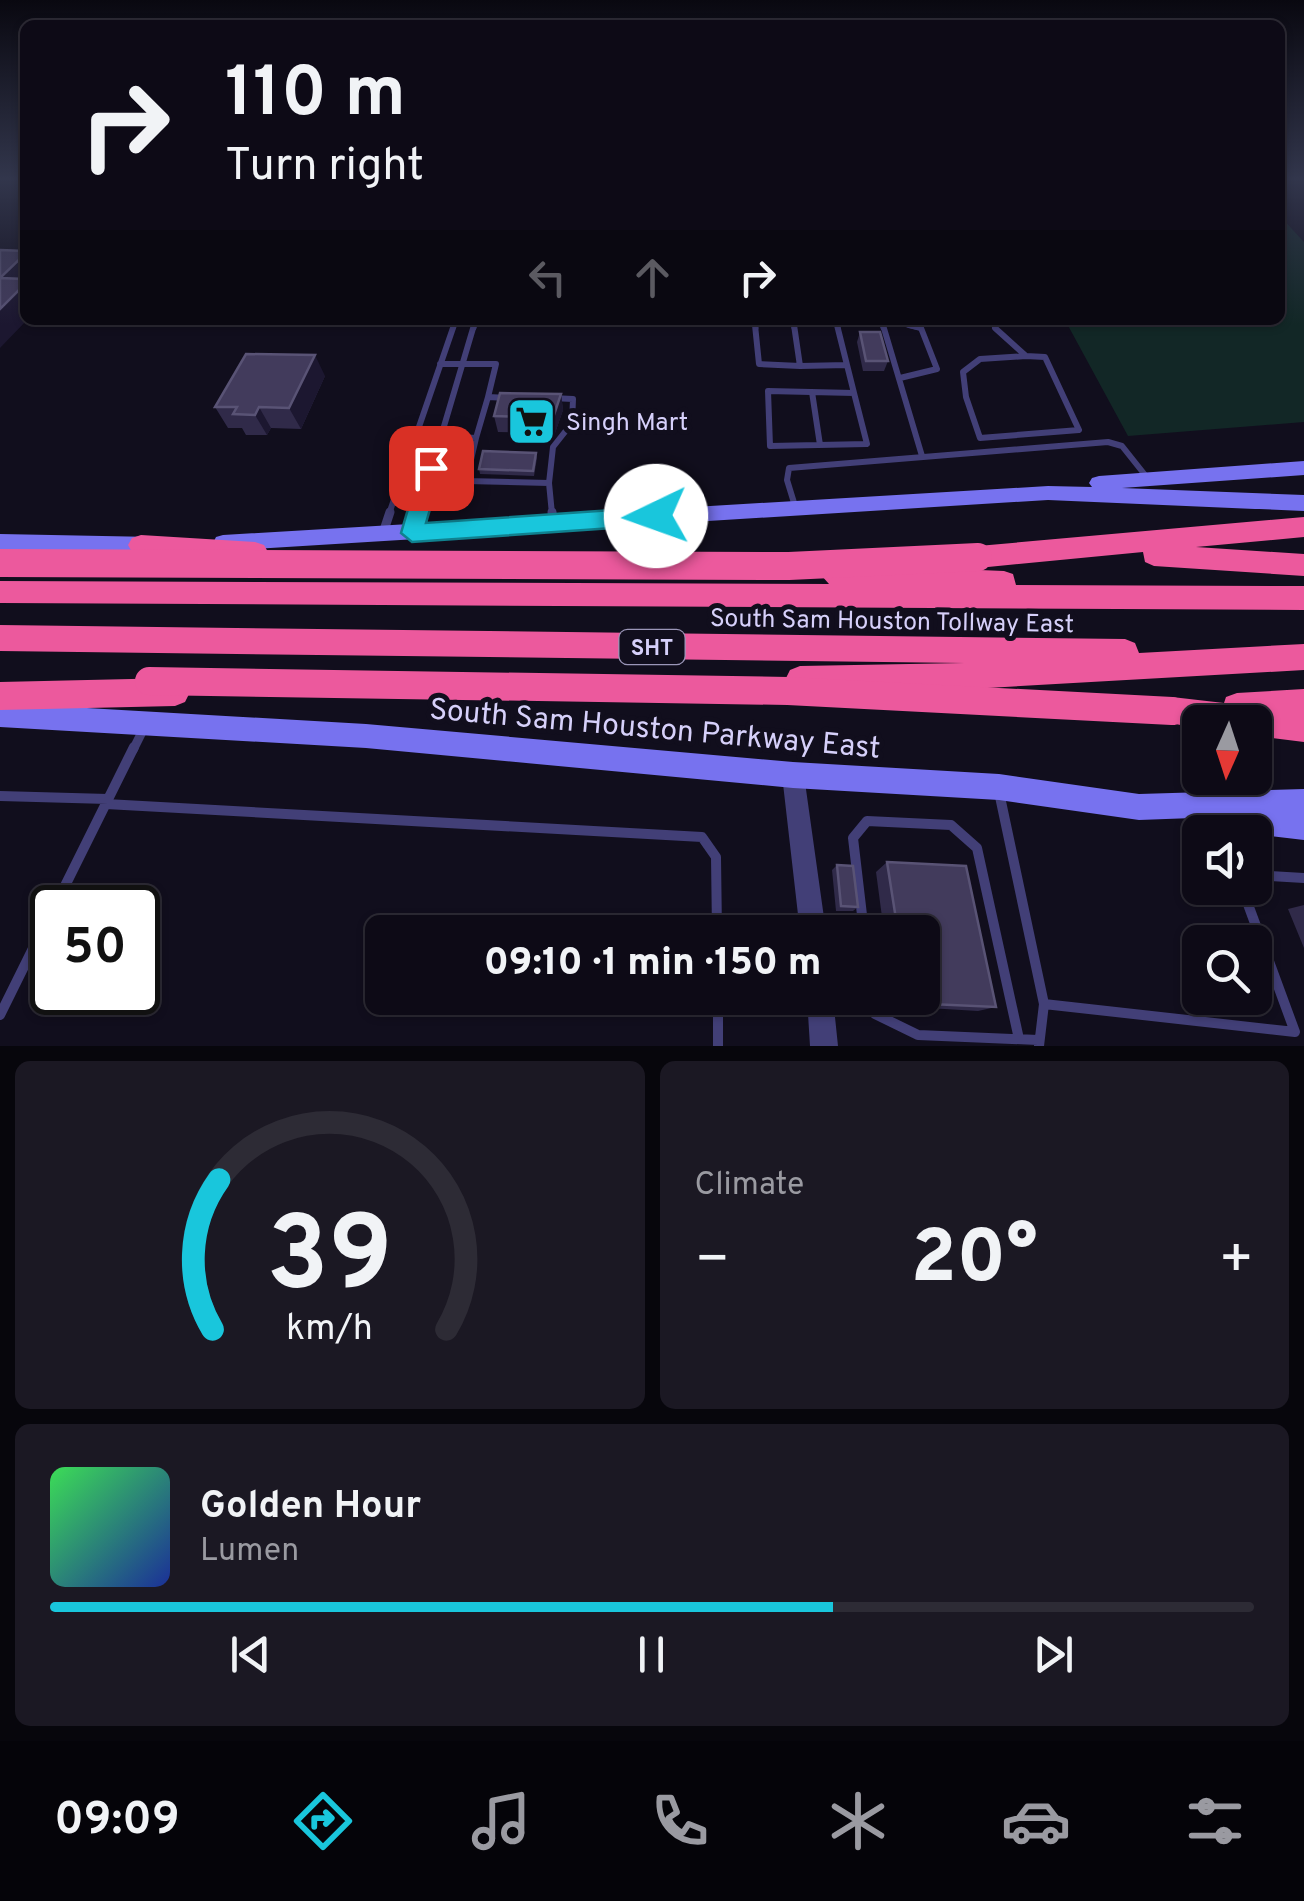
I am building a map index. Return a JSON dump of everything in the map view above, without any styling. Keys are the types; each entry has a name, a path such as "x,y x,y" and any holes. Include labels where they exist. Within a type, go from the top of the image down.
{"highway":[{"path":"978,557 1304,527"},
{"path":"141,545 1304,597"},
{"path":"0,563 789,566 1128,554 1304,565"},
{"name":"South Sam Houston Tollway East","path":"0,592 1304,597"},
{"name":"South Sam Houston Tollway East","path":"0,638 1304,655"},
{"path":"0,696 952,677 1304,655"},
{"path":"0,680 528,684 906,695 1172,711 1304,727"},
{"path":"1172,711 1304,703"}],"main road":[{"path":"1048,493 1072,485 1304,468"},
{"path":"0,542 141,545 412,533 1048,493 1304,503"},
{"name":"South Sam Houston Parkway East","path":"0,715 366,736 793,775 998,787 1138,807 1304,802"},
{"path":"1138,807 1304,827"}],"street":[{"path":"793,775 810,915"},
{"path":"821,1015 824,1046"}],"lane":[{"path":"382,534 454,325"},
{"path":"412,533 475,325"},
{"path":"755,325 759,364 847,365"},
{"path":"794,325 800,366"},
{"path":"837,325 847,365 855,393 868,444 770,446 768,390 855,393"},
{"path":"885,325 922,456"},
{"path":"900,378 937,369 921,328 907,325"},
{"path":"995,328 1026,356 1044,357 1080,430 980,438 961,380 963,370 969,360 982,355 1026,356"},
{"path":"440,364 496,364 466,481 549,484"},
{"path":"812,392 820,445"},
{"path":"488,398 522,398"},
{"path":"539,398 574,399 572,423 553,447 549,484 553,522"},
{"path":"441,436 476,438"},
{"path":"795,506 787,480 789,468 1108,442 1122,446 1149,480"},
{"path":"65,885 147,722"},
{"path":"876,1015 918,1036 1038,1043 1044,1004 998,787"},
{"path":"0,796 702,837 716,857 717,915"},
{"path":"862,915 853,838 866,820 950,826 978,848 1018,1039"},
{"path":"1272,876 1304,878"},
{"path":"1044,1004 1300,1037 1249,905"},
{"path":"0,1015 30,955"},
{"path":"718,1015 718,1046"}],"green space":[{"path":"1285,228 1291,228 1304,242 1304,422 1128,436 1068,325 1285,325"}],"building":[{"path":"0,250 20,251 20,259 0,278"},
{"path":"0,278 20,279 20,289 0,309"},
{"path":"860,332 880,332 888,361 866,361"},
{"path":"246,354 315,355 289,408 259,407 255,415 233,414 237,407 215,407"},
{"path":"500,393 561,394 553,418 494,416"},
{"path":"483,451 536,453 533,471 479,469"},
{"path":"887,862 966,866 996,1007 940,1004 940,915 895,915"},
{"path":"837,865 853,866 858,907 841,906"}],"place":[{"name":"Singh Mart","path":"531,421"}],"route":[{"path":"431,468 412,533 656,516"}]}
